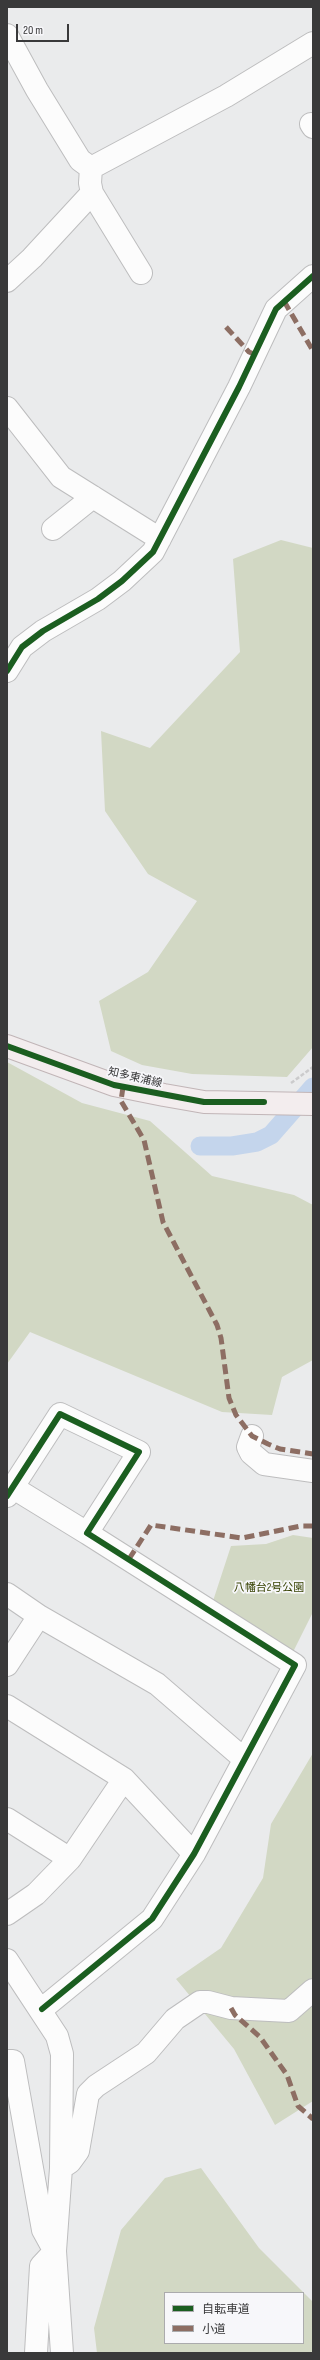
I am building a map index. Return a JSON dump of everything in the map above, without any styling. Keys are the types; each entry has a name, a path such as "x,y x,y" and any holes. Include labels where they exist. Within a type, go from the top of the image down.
{"main road":[{"name":"知多東浦線","path":"7,1046 114,1085 204,1102 313,1104"}],"street":[{"path":"7,35 37,90 80,160 91,168"},
{"path":"91,168 226,96 313,43"},
{"path":"91,168 90,183 92,193 141,273"},
{"path":"7,281 32,258 92,193"},
{"path":"7,671 22,647 43,630 98,599 122,581 153,552 239,387 276,309 313,276"},
{"path":"7,408 61,477 160,539"},
{"path":"53,530 93,497"},
{"path":"42,2009 152,1919 194,1854 295,1665 87,1533 10,1492 60,1414 139,1452 87,1533"},
{"path":"252,1436 249,1442 250,1453 264,1464 313,1471"},
{"path":"7,1594 40,1616 157,1684 204,1723 244,1760"},
{"path":"7,1665 40,1616"},
{"path":"7,1706 124,1779 194,1854"},
{"path":"7,1914 36,1894 70,1859 124,1779"},
{"path":"7,1819 70,1859"},
{"path":"7,1960 42,2009 57,2036 62,2054 61,2168 55,2251 62,2353"},
{"path":"61,2168 70,2162 78,2151 88,2094 96,2086 146,2054 175,2019 200,2002 208,2002 231,2008 289,2011 313,1990"},
{"path":"7,2061 13,2061 43,2230 55,2251"},
{"path":"36,2353 41,2266 55,2251"}],"green space":[{"path":"281,540 313,548 313,1047 287,1077 192,1074 142,1065 111,1051 99,1001 148,972 197,901 148,874 105,811 101,731 150,748 240,652 233,559"},
{"path":"7,1062 82,1103 150,1121 212,1176 294,1195 313,1205 313,1360 282,1377 272,1415 222,1412 30,1332 7,1364"},
{"name":"八幡台2号公園","path":"293,1535 313,1538 313,1612 293,1652 212,1604 231,1546 266,1544"},
{"path":"313,1753 313,2101 275,2125 234,2049 176,1979 221,1948 263,1878 271,1824"},
{"path":"201,2168 259,2248 303,2292 164,2292 164,2344 304,2344 304,2293 313,2302 313,2353 97,2353 94,2328 121,2230 165,2178"}],"waterway":[{"path":"200,1146 232,1146 257,1142 271,1135 313,1087"}],"marked path":[{"path":"284,301 313,351"},
{"path":"226,327 249,352 254,354"},
{"path":"123,1087 121,1101 144,1140 163,1222 217,1325 221,1338 229,1398 236,1415 252,1436 280,1449 313,1454"},
{"path":"129,1559 151,1525 242,1538 301,1526 313,1526"},
{"path":"231,2008 235,2015 260,2037 287,2075 298,2106 313,2119"}],"cycle path":[{"path":"7,671 22,647 43,631 98,599 122,581 153,552 239,387 276,309 313,276"},
{"path":"7,1046 114,1085 204,1102 264,1102"},
{"path":"7,1496 60,1414 139,1452 87,1533 295,1665 194,1854 152,1919 42,2009"}]}
